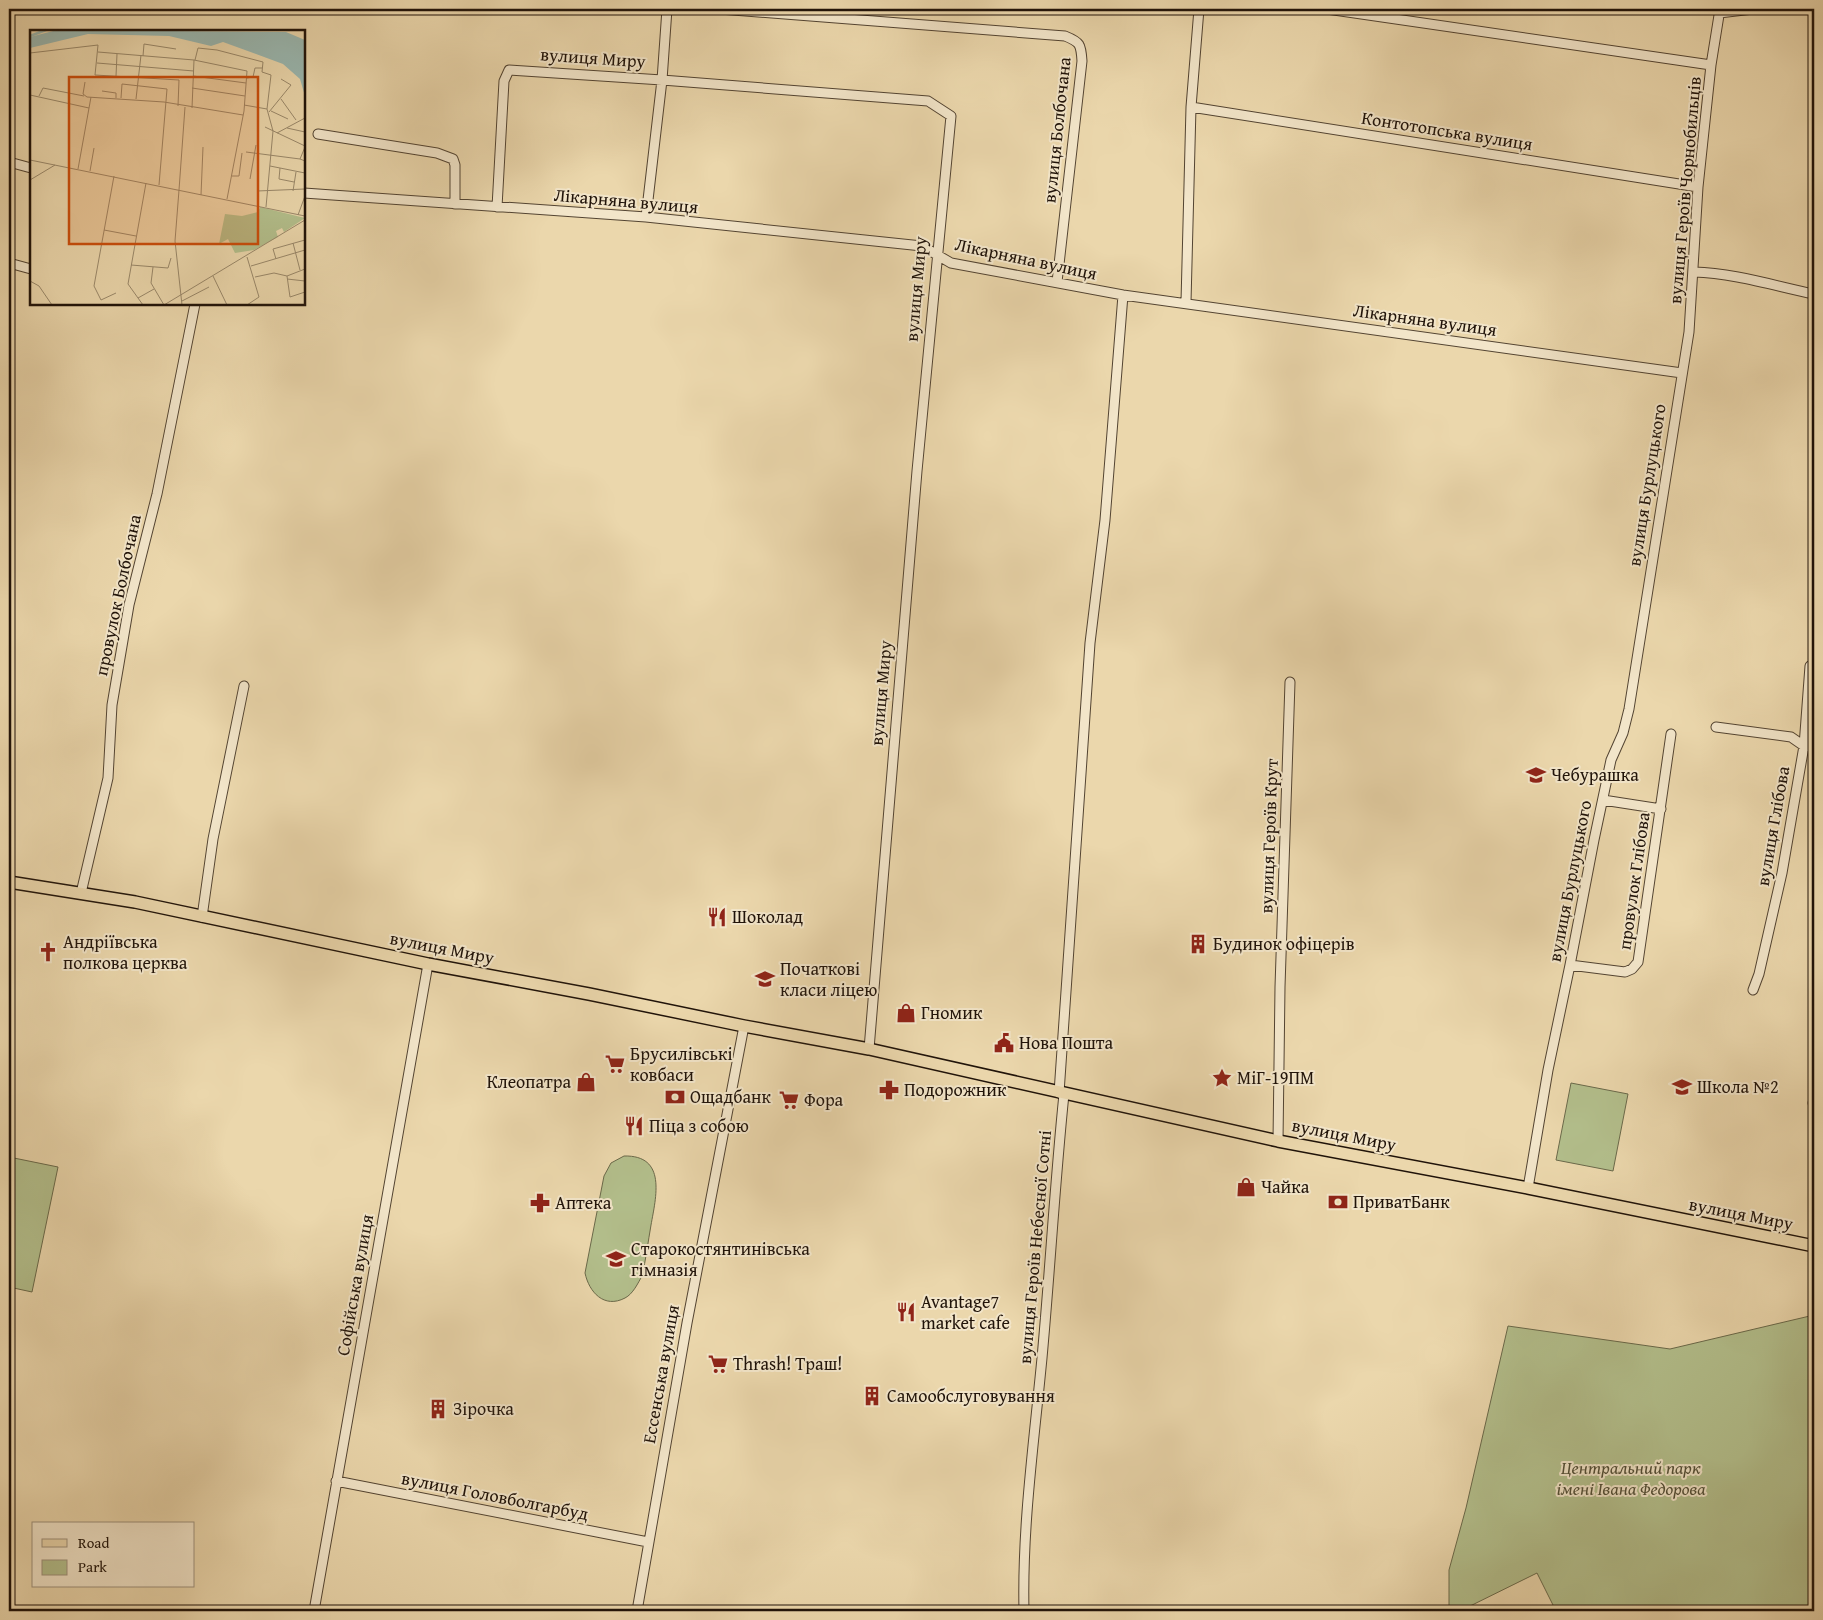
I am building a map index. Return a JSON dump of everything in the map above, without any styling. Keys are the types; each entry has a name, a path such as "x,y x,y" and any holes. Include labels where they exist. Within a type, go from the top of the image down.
{"main road":[{"name":"вулиця Миру","path":"9,882 135,902 428,964 869,1049 1278,1141 1528,1188 1814,1246"}],"street":[{"path":"646,217 662,80 667,9"},
{"name":"вулиця Болбочана","path":"720,9 1064,36 1077,41 1082,49 1082,60 1058,282"},
{"path":"1186,302 1191,107 1199,9"},
{"path":"1328,9 1711,65"},
{"path":"1720,11 1754,9"},
{"name":"вулиця Героїв Чорнобильців","path":"1682,373 1689,332 1698,187 1711,65 1720,11"},
{"name":"вулиця Миру","path":"497,206 504,81 509,70 928,101 951,116 936,254 869,1049"},
{"name":"Контотопська вулиця","path":"1191,107 1698,187"},
{"path":"318,134 437,153 452,159 455,165 455,204"},
{"path":"9,162 30,168"},
{"name":"Лікарняна вулиця","path":"305,193 646,217 922,246 951,263 1123,295 1186,302 1682,373"},
{"path":"9,263 30,269"},
{"path":"1694,272 1708,272 1814,294"},
{"name":"вулиця Героїв Небесної Сотні","path":"1024,1611 1028,1504 1051,1264 1090,643 1105,520 1123,295"},
{"name":"провулок Болбочана","path":"81,893 108,778 112,705 129,605 157,494 192,305"},
{"name":"вулиця Бурлуцького","path":"1528,1188 1548,1070 1603,800 1612,760 1623,733 1629,709 1682,373"},
{"name":"вулиця Глібова","path":"1753,990 1759,974 1782,873 1804,746 1810,666"},
{"name":"вулиця Героїв Крут","path":"1278,1141 1290,682"},
{"path":"202,916 213,839 244,686"},
{"path":"1716,727 1791,736 1804,746 1814,747"},
{"name":"провулок Глібова","path":"1570,965 1625,972 1632,969 1638,962 1671,734"},
{"path":"1603,800 1660,809"},
{"name":"Софійська вулиця","path":"314,1611 428,964"},
{"name":"Ессенська вулиця","path":"637,1611 716,1165 744,1026"},
{"name":"вулиця Головболгарбуд","path":"336,1482 648,1542"}],"green space":[{"path":"1571,1083 1628,1094 1613,1171 1556,1160"},
{"path":"624,1156 638,1158 647,1162 653,1170 656,1180 655,1202 642,1276 628,1296 617,1301 610,1301 604,1300 594,1292 585,1273 604,1176 611,1163"},
{"path":"9,1157 58,1167 32,1292 9,1287"},
{"name":"Центральний парк імені Івана Федорова","path":"1814,1315 1814,1611 1556,1611 1537,1573 1460,1611 1449,1611 1449,1570 1466,1508 1508,1326 1670,1349"}],"place":[{"name":"Чебурашка","path":"1536,775"},
{"name":"Шоколад","path":"717,917"},
{"name":"Будинок офіцерів","path":"1198,944"},
{"name":"Андріївська полкова церква","path":"48,952"},
{"name":"Початкові класи ліцею","path":"765,979"},
{"name":"Гномик","path":"906,1013"},
{"name":"Нова Пошта","path":"1004,1043"},
{"name":"Брусилівські ковбаси","path":"615,1064"},
{"name":"МіГ-19ПМ","path":"1222,1078"},
{"name":"Клеопатра","path":"586,1082"},
{"name":"Школа №2","path":"1682,1087"},
{"name":"Подорожник","path":"889,1090"},
{"name":"Ощадбанк","path":"675,1097"},
{"name":"Фора","path":"789,1100"},
{"name":"Піца з собою","path":"634,1126"},
{"name":"Чайка","path":"1246,1187"},
{"name":"ПриватБанк","path":"1338,1202"},
{"name":"Аптека","path":"540,1203"},
{"name":"Старокостянтинівська гімназія","path":"616,1259"},
{"name":"Avantage7 market cafe","path":"906,1312"},
{"name":"Thrash! Траш!","path":"718,1364"},
{"name":"Самообслуговування","path":"872,1396"},
{"name":"Зірочка","path":"438,1409"}]}
